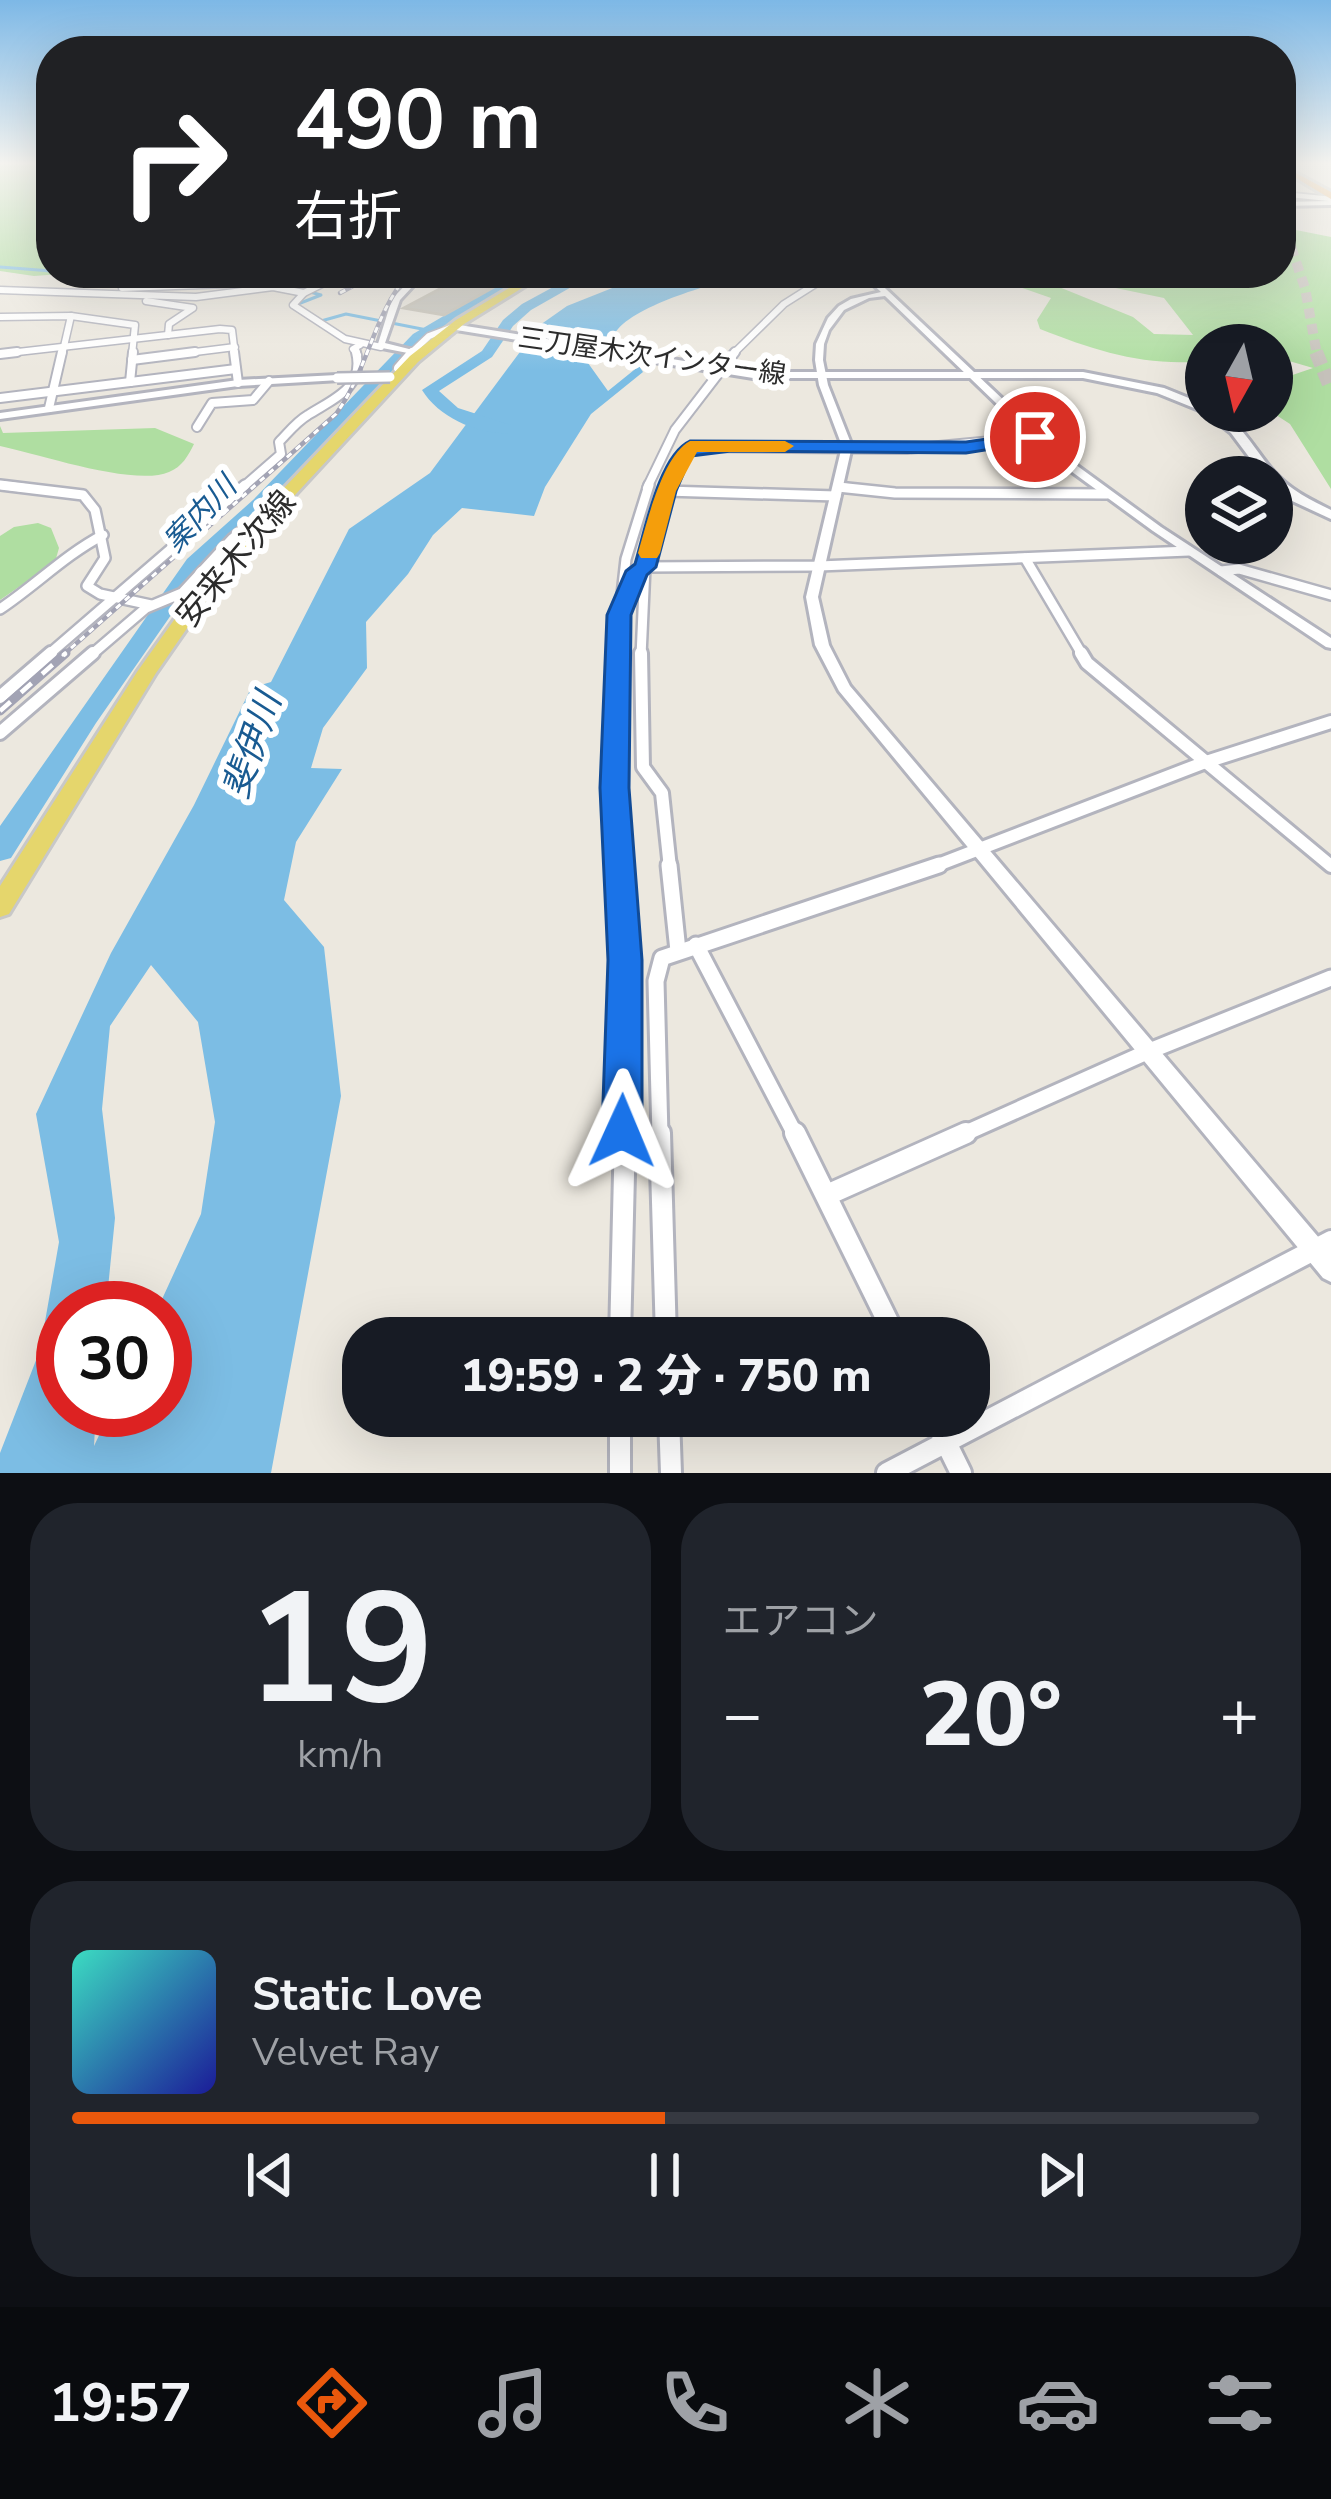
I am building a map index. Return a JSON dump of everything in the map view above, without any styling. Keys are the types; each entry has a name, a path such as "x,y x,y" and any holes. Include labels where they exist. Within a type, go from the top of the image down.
{"main road":[{"name":"安来木次線","path":"0,907 195,599 397,375 516,288"},
{"name":"三刀屋木次インター線","path":"461,328 716,369 820,377 1057,374 1111,379 1185,401"},
{"name":"三刀屋木次インター線","path":"1293,495 1331,515"}],"street":[{"path":"0,287 83,294 136,288"},
{"path":"157,288 154,292 175,296"},
{"path":"126,290 175,296 253,288"},
{"path":"282,288 304,293"},
{"path":"314,288 292,302 360,346"},
{"path":"381,347 383,326 407,288"},
{"path":"620,1317 625,960 615,788 619,615 627,554 652,475 670,438 716,369 783,301 806,288"},
{"path":"879,288 1035,437 1185,548"},
{"path":"126,290 124,297 193,308 170,324 168,335"},
{"path":"884,294 852,298 838,306 820,350 820,377 842,423 847,446 812,610 833,672 1147,1052 1322,1246 1331,1270"},
{"path":"49,408 70,316"},
{"path":"0,333 3,317 70,316 135,325 130,382"},
{"path":"0,416 238,383 397,375 408,350 436,331 461,328"},
{"path":"0,354 232,330 238,383"},
{"path":"132,360 235,346"},
{"path":"0,697 280,454 279,442 304,416 338,403 353,381 358,356 353,349 408,350"},
{"path":"0,398 236,369"},
{"path":"197,428 212,403 251,401 269,381"},
{"path":"886,1317 827,1196 687,948 662,793 643,767 640,607 645,567 666,491 690,447 966,448 1035,437"},
{"path":"0,485 83,495 92,502 105,558 87,586 153,604"},
{"path":"666,491 1107,494"},
{"path":"0,734 153,604 174,597 244,528 271,511"},
{"path":"0,609 47,577 68,553 103,535"},
{"path":"619,615 638,571 645,567 818,566 1185,551"},
{"path":"1025,558 1087,663 1331,866"},
{"path":"1210,564 1331,644"},
{"path":"1221,571 1239,569 1331,595"},
{"path":"665,1317 656,981 662,958 978,852 1203,764 1331,722"},
{"path":"827,1196 1147,1052 1331,978"},
{"path":"887,1473 1322,1246"},
{"path":"620,1437 620,1473"},
{"path":"670,1437 671,1473"},
{"path":"943,1437 961,1473"}],"green space":[{"path":"0,234 36,234 36,276 0,271"},
{"path":"1296,234 1331,237 1331,489 1293,429 1293,375 1313,368 1293,362 1293,324 1185,325 1164,298 1116,288 1296,288"},
{"path":"1023,288 1061,288 1133,317 1154,334 1185,335 1185,362 1101,350 1040,329 1037,320 1051,298"},
{"path":"0,426 3,433 155,428 194,444 174,470 134,475 0,446"},
{"path":"38,523 51,528 59,548 55,562 0,600 0,536 14,527"}],"water":[{"name":"斐伊川","path":"612,288 701,288 629,319 588,363 608,391 639,366 643,372 591,414 545,487 534,516 462,508 433,535 408,574 366,622 367,668 323,728 311,768 342,769 296,842 284,900 324,947 341,1096 271,1473 0,1473 0,1453 36,1360 36,1437 94,1437 94,1446 98,1437 192,1437 192,1281 170,1281 201,1214 215,1122 198,1022 151,965 110,1026 102,1109 115,1218 109,1281 52,1281 59,1242 36,1114 111,953 194,805 251,688 271,682 349,529 430,473 540,325 567,306"}],"building":[{"path":"442,288 492,288 444,315 404,308"}],"waterway":[{"path":"0,267 36,270"},
{"path":"292,288 298,289"},
{"name":"案内川","path":"0,850 86,717 195,564 260,504 418,337 501,288"},
{"path":"505,429 452,412 430,390 487,354 508,323 557,288"},
{"path":"298,304 321,295 310,292"},
{"path":"321,321 346,314 427,330"}],"tunnel":[{"path":"1296,262 1317,354"},
{"path":"1317,354 1331,389"}],"railway":[{"path":"340,293 349,288"},
{"path":"62,656 336,414 398,288"},
{"path":"0,711 66,653"}],"slow traffic":[{"path":"649,553 666,491 690,447 785,446"}],"route":[{"path":"622,1131 625,960 615,788 619,615 638,571 645,567 666,491 683,454 690,447 731,446 966,448 1035,437"}]}
